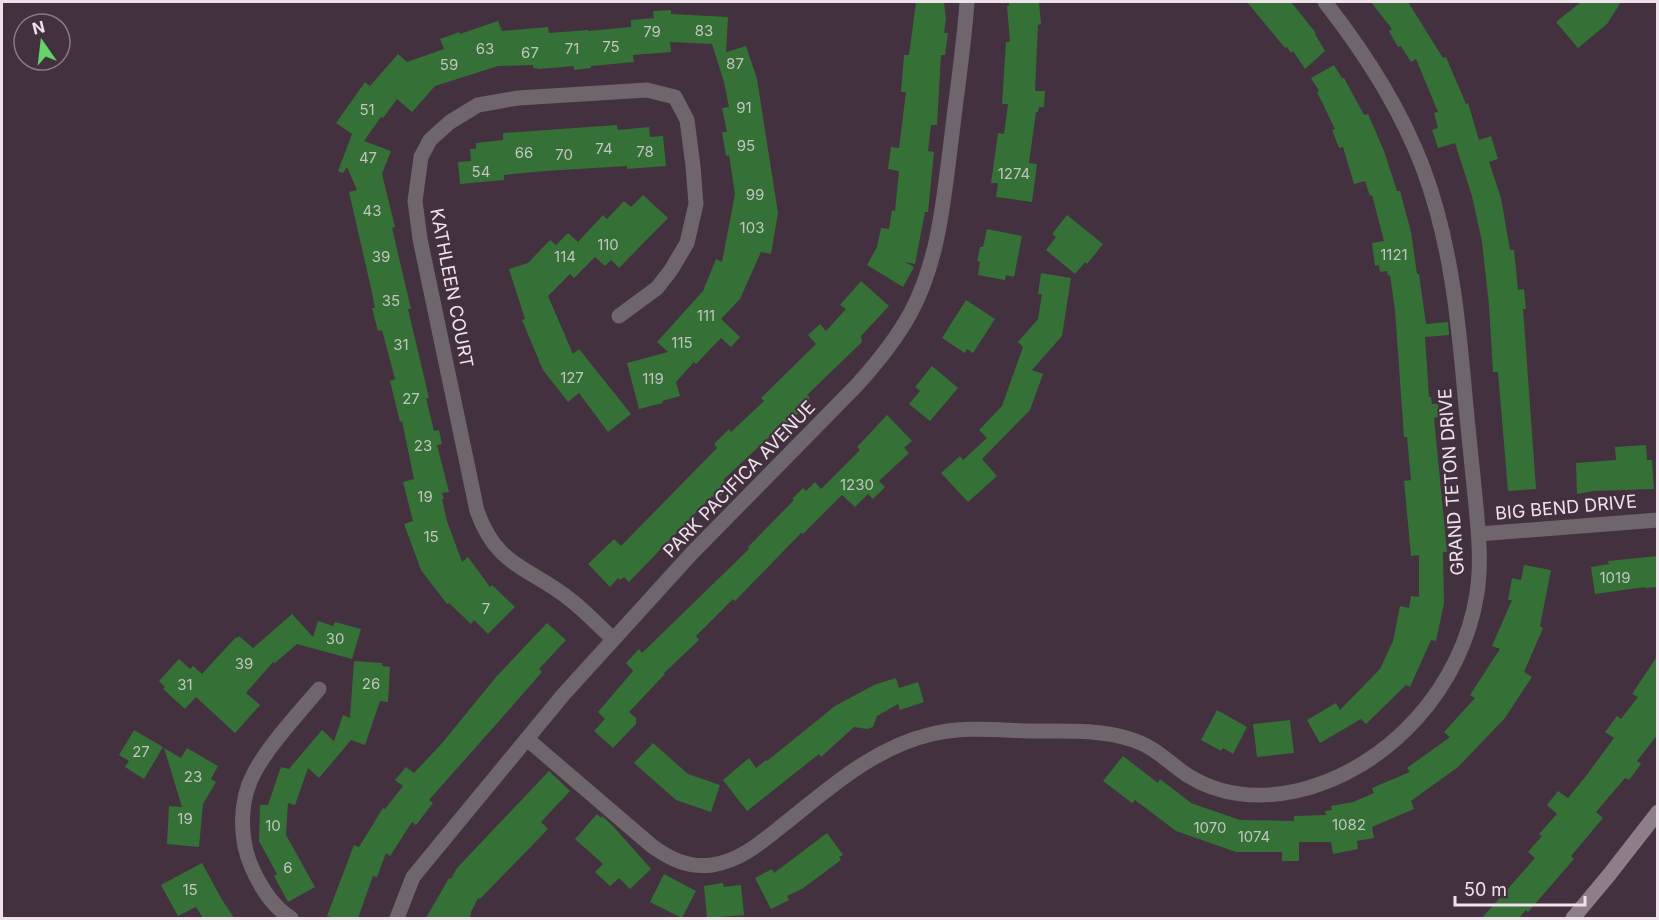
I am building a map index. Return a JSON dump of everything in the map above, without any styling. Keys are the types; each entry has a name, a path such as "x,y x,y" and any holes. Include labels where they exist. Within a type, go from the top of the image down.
{"street":[{"name":"PARK PACIFICA AVENUE","path":"398,918 413,877 527,739 613,639 700,544 877,364 912,311 924,282 941,218 967,2"},
{"name":"GRAND TETON DRIVE","path":"527,739 652,846 671,859 690,865 711,866 731,861 751,850 849,773 876,755 903,742 935,733 968,729 1115,734 1139,741 1209,788 1236,794 1265,795 1295,791 1326,782 1355,769 1406,730 1447,678 1472,620 1478,590 1479,534 1457,310 1445,240 1411,139 1390,97 1362,50 1325,2"},
{"name":"KATHLEEN COURT","path":"613,639 571,600 509,561 484,531 477,511 415,201 421,157 430,140 450,122 478,105 518,98 647,90 675,97 687,120 693,166 696,204 687,243 657,288 619,316"},
{"name":"BIG BEND DRIVE","path":"1479,534 1658,520"},
{"path":"291,918 271,902 258,882 244,845 242,820 245,800 253,775 263,759 319,689"},
{"path":"1573,918 1658,812"}],"building":[{"path":"916,2 944,2 946,19 944,33 948,33 945,55 941,55 937,125 931,125 928,151 934,152 928,212 925,212 915,264 905,262 914,267 903,287 867,265 877,247 881,228 889,229 892,210 895,211 899,171 888,169 891,147 899,148 906,92 901,92 904,55 909,55"},
{"path":"1009,2 1039,2 1041,24 1038,25 1035,91 1045,91 1044,107 1039,107 1036,112 1029,163 1037,164 1032,202 996,197 998,183 991,183 998,133 1004,134 1008,104 1002,104 1006,42 1010,42 1007,6"},
{"path":"1247,2 1291,2 1316,33 1325,51 1305,69 1293,51 1291,53 1287,47 1285,48"},
{"path":"1371,2 1408,2 1443,58 1446,57 1466,104 1468,103 1479,140 1491,136 1498,159 1489,162 1501,198 1510,250 1514,250 1518,290 1524,289 1526,309 1523,309 1536,489 1508,491 1498,372 1493,372 1482,242 1472,196 1455,143 1438,148 1432,130 1438,128 1434,113 1438,112 1416,59 1411,62 1401,46 1398,47 1389,31 1392,29"},
{"path":"1581,2 1621,2 1607,24 1578,48 1556,22"},
{"path":"671,10 671,14 728,17 726,52 746,46 757,79 778,213 771,254 761,252 740,299 721,319 740,337 731,347 721,338 696,364 694,362 676,382 680,396 639,409 627,363 668,352 657,342 703,291 716,259 722,262 735,194 729,155 726,156 722,132 727,132 722,108 729,107 712,44 670,42 671,52 633,55 634,62 574,70 574,66 540,69 533,68 533,65 498,66 435,86 412,112 397,99 364,141 391,151 382,174 411,309 408,309 429,398 426,398 434,431 439,430 442,444 437,445 449,492 442,493 447,521 462,562 468,557 490,587 492,585 515,607 488,634 474,620 471,624 449,603 447,604 421,570 404,524 413,521 403,482 414,479 402,421 400,422 390,381 395,379 382,330 378,331 372,308 375,308 349,192 357,190 347,167 343,173 338,171 352,134 336,123 365,82 370,86 398,54 407,62 444,49 440,39 459,32 460,34 498,21 502,31 548,27 549,33 631,27 631,20 654,18 653,11"},
{"path":"1334,65 1344,78 1364,115 1368,114 1384,151 1397,191 1400,191 1411,232 1426,324 1448,322 1449,335 1425,337 1429,397 1431,397 1432,404 1438,404 1439,417 1434,418 1447,552 1443,552 1444,603 1436,641 1431,640 1410,687 1406,685 1366,724 1361,719 1320,743 1307,720 1336,703 1340,710 1380,669 1393,641 1400,606 1409,608 1411,596 1419,597 1419,555 1411,556 1404,481 1411,480 1407,437 1404,437 1395,310 1390,275 1388,276 1387,271 1380,272 1379,265 1375,266 1372,243 1384,241 1372,195 1370,196 1365,181 1354,184 1343,147 1339,148 1332,130 1335,129 1311,78"},
{"path":"617,125 618,130 649,127 650,137 663,136 666,166 545,171 504,175 504,180 460,184 458,162 471,161 470,149 476,149 476,143 503,140 503,133"},
{"path":"643,195 668,218 619,268 611,260 605,266 595,257 574,278 570,274 548,296 573,354 579,349 631,414 608,432 579,393 568,402 543,370 522,320 525,319 509,269 528,263 550,240 556,245 568,233 578,242 603,215 607,219 624,201 631,207"},
{"path":"1067,215 1103,244 1087,264 1085,262 1075,274 1046,250 1056,237 1052,234"},
{"path":"987,229 1022,236 1014,277 1006,275 1005,280 978,275 980,262 977,261"},
{"path":"1041,273 1071,278 1062,336 1032,370 1043,374 1030,410 982,459 997,476 968,502 941,473 960,456 963,460 987,438 979,430 1002,406 1023,347 1018,342 1038,319 1042,294 1038,294"},
{"path":"861,281 889,306 861,336 862,342 807,395 810,398 797,411 799,413 785,426 783,424 723,480 730,487 716,500 712,496 629,582 624,577 620,580 618,578 610,587 588,564 614,539 621,546 717,448 714,444 729,429 731,432 764,401 761,398 816,344 808,335 820,324 826,331 846,309 840,305"},
{"path":"966,300 995,319 973,353 967,349 965,353 942,338"},
{"path":"932,366 958,388 930,421 909,404 920,391 915,387"},
{"path":"887,415 912,441 904,448 909,453 879,481 885,487 873,499 868,494 855,507 842,495 803,534 801,533 735,601 733,599 696,636 699,640 664,673 629,712 636,718 636,724 613,748 594,731 605,719 598,712 633,671 626,663 639,649 642,653 749,549 748,547 803,488 806,491 815,482 821,489 860,450 857,447"},
{"path":"1646,445 1647,460 1652,460 1654,489 1594,491 1577,494 1576,463 1616,460 1615,447"},
{"path":"1658,556 1658,587 1595,594 1591,567 1609,564 1608,561"},
{"path":"1524,565 1551,570 1540,626 1543,628 1524,672 1532,677 1505,718 1458,767 1411,801 1414,809 1372,827 1374,838 1357,841 1358,849 1333,854 1331,842 1299,842 1299,861 1282,861 1282,852 1236,852 1176,831 1135,800 1132,803 1103,781 1123,756 1158,783 1160,779 1191,803 1240,820 1294,821 1294,816 1326,815 1325,811 1332,810 1331,806 1353,802 1374,793 1372,788 1410,772 1407,768 1450,737 1444,732 1475,698 1470,695 1500,649 1492,646 1512,600 1508,600 1512,578 1521,580"},
{"path":"292,614 313,637 318,621 333,626 335,622 361,629 352,659 297,644 275,663 273,662 246,693 260,705 235,733 196,697 185,709 163,689 165,687 159,681 179,659 190,669 193,666 202,674 236,637 239,636 253,648"},
{"path":"547,623 566,640 539,669 542,672 429,800 433,803 416,825 412,822 390,856 386,853 377,877 373,876 358,918 327,916 354,845 359,847 383,808 385,809 403,786 395,780 406,767 414,773 443,742 496,677"},
{"path":"1658,655 1658,734 1637,761 1641,764 1629,780 1625,778 1596,812 1603,818 1571,856 1574,859 1528,912 1526,910 1519,918 1482,918 1535,858 1528,852 1542,836 1539,834 1557,814 1547,805 1558,791 1568,798 1586,776 1614,738 1605,732 1617,716 1621,719 1638,697 1632,694"},
{"path":"354,661 382,663 382,666 390,667 388,702 380,701 365,745 351,740 319,778 308,768 295,805 288,803 286,835 315,887 288,902 274,876 277,874 259,841 260,805 268,805 281,767 289,769 322,730 334,741 343,715 350,718"},
{"path":"896,678 899,688 918,682 924,702 900,710 898,704 877,716 873,727 867,729 854,727 821,757 819,754 747,811 723,780 749,758 756,768 767,761 835,706 874,685"},
{"path":"1217,710 1247,727 1233,754 1223,748 1221,751 1201,740"},
{"path":"1290,720 1294,753 1257,757 1253,724"},
{"path":"134,730 163,747 144,779 125,767 129,761 119,755"},
{"path":"653,743 688,774 720,785 711,812 676,800 634,763"},
{"path":"164,748 181,758 187,748 218,766 211,779 216,782 203,804 199,847 167,844 169,806 182,807"},
{"path":"549,771 570,791 541,822 548,829 480,899 478,898 470,918 426,918 457,868"},
{"path":"597,814 612,825 651,869 630,889 619,878 610,886 595,872 603,864 575,839"},
{"path":"827,833 843,855 839,857 841,860 802,889 787,896 789,900 771,909 755,878 772,869 774,873"},
{"path":"202,863 234,918 203,918 196,907 178,916 161,885"},
{"path":"664,874 696,891 682,918 650,902"},
{"path":"723,883 724,887 741,885 744,915 707,918 704,886"}]}
